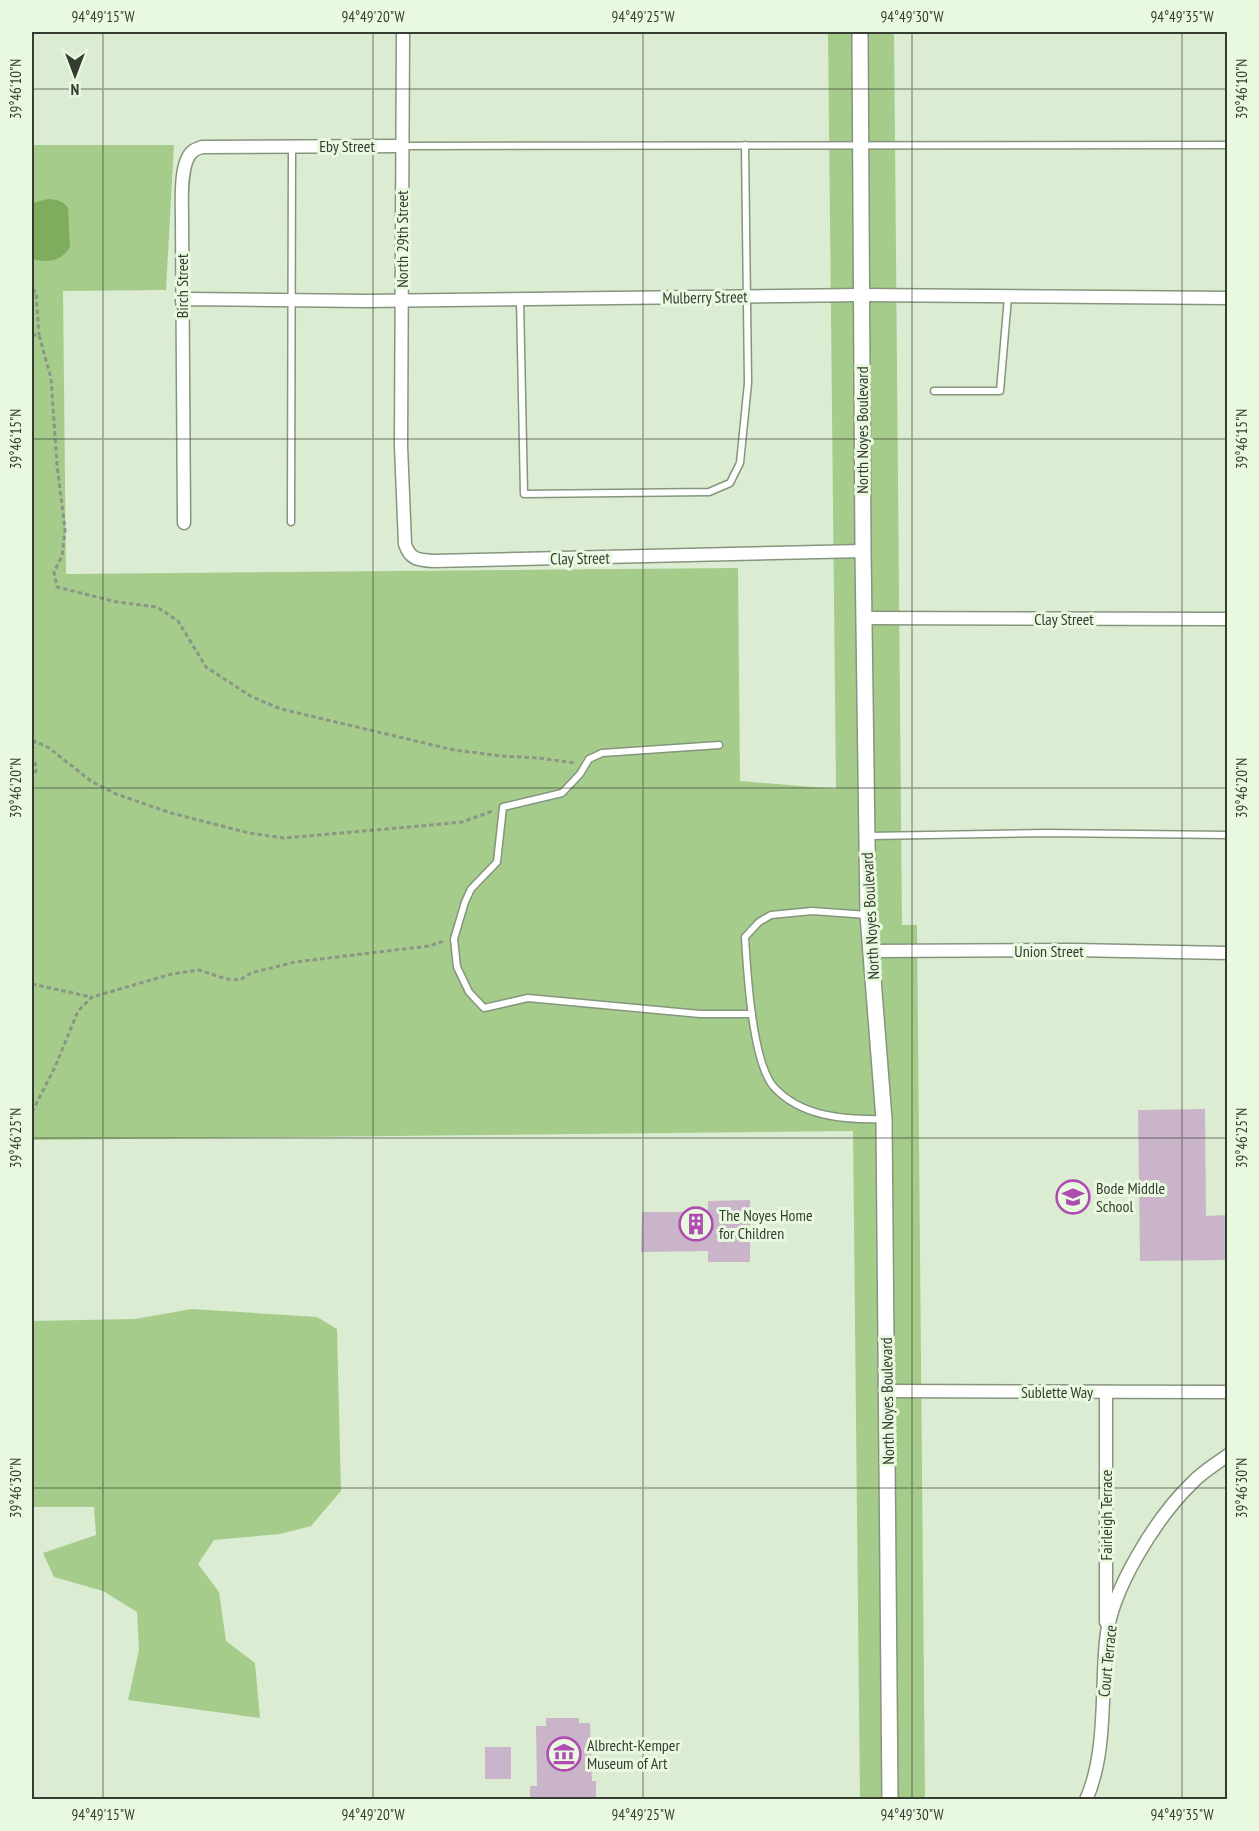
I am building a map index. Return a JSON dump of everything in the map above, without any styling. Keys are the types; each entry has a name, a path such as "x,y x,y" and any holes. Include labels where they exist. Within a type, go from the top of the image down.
{"street":[{"name":"North 29th Street","path":"401,446 402,32"},
{"name":"North Noyes Boulevard","path":"860,32 868,915 884,1119 890,1800"},
{"name":"Eby Street","path":"292,147 402,146"},
{"name":"Birch Street","path":"184,524 182,220 186,160 193,151 202,147 292,147"},
{"name":"Mulberry Street","path":"182,301 189,299 402,300 861,295 1227,298"},
{"name":"Clay Street","path":"401,446 405,544 408,553 415,560 457,561 863,551"},
{"name":"Clay Street","path":"864,618 1227,619"},
{"name":"Union Street","path":"870,951 1073,950 1227,953"},
{"name":"Sublette Way","path":"887,1391 1227,1392"},
{"name":"Fairleigh Terrace","path":"1106,1392 1106,1638"},
{"name":"Court Terrace","path":"1086,1800 1098,1758 1106,1638 1122,1583 1163,1515 1193,1482 1227,1455"}],"lane":[{"path":"402,146 1227,144"},
{"path":"520,299 524,494 709,492 730,483 740,463 748,383 745,145"},
{"path":"291,522 292,147"},
{"path":"934,391 1000,391 1008,297"},
{"path":"719,745 602,753 589,759 580,774 562,793 503,807 497,862 471,889 454,939 456,967 469,992 484,1008 528,998 700,1014 752,1014"},
{"path":"867,836 1047,833 1227,835"},
{"path":"868,915 812,911 771,915 759,922 745,937 752,1014 764,1070 772,1085 791,1102 814,1113 857,1120 884,1119"}],"path":[{"path":"32,289 36,292 39,335 51,378 57,465 65,530 62,556 54,572 57,587 117,602 157,607 178,621 206,668 252,697 281,709 454,750 586,765"},
{"path":"32,335 39,335"},
{"path":"32,778 37,769 32,753 35,741 49,748 91,781 116,794 171,813 249,833 284,838 462,822 503,807"},
{"path":"32,984 92,997 172,974 199,970 226,979 240,980 251,973 295,962 429,946 454,939"},
{"path":"32,1112 55,1067 78,1011 92,997"}],"shaded area":[{"path":"828,32 894,32 902,925 917,925 925,1799 860,1799 853,1131 32,1140 32,145 174,145 166,290 63,291 66,574 738,568 740,781 836,789"},
{"path":"48,199 62,202 68,208 70,247 62,256 53,260 32,259 32,203"},
{"path":"192,1309 317,1317 337,1329 341,1491 311,1526 280,1534 214,1540 198,1564 219,1592 226,1641 255,1663 260,1718 128,1700 139,1650 137,1612 103,1591 54,1577 43,1553 96,1535 94,1507 32,1507 32,1321 135,1319"}],"building":[{"name":"Bode Middle School","path":"1205,1109 1206,1216 1227,1215 1227,1260 1140,1261 1138,1110"},
{"name":"The Noyes Home for Children","path":"750,1200 750,1262 708,1262 708,1251 641,1252 642,1212 708,1212 708,1201"},
{"name":"Albrecht-Kemper Museum of Art","path":"546,1718 579,1718 579,1723 590,1723 592,1781 596,1781 596,1800 530,1800 530,1786 537,1786 536,1726 546,1726"},
{"path":"485,1747 511,1747 511,1779 485,1779"}],"place":[{"name":"Bode Middle School","path":"1073,1197"},
{"name":"The Noyes Home for Children","path":"696,1224"},
{"name":"Albrecht-Kemper Museum of Art","path":"564,1754"}]}
